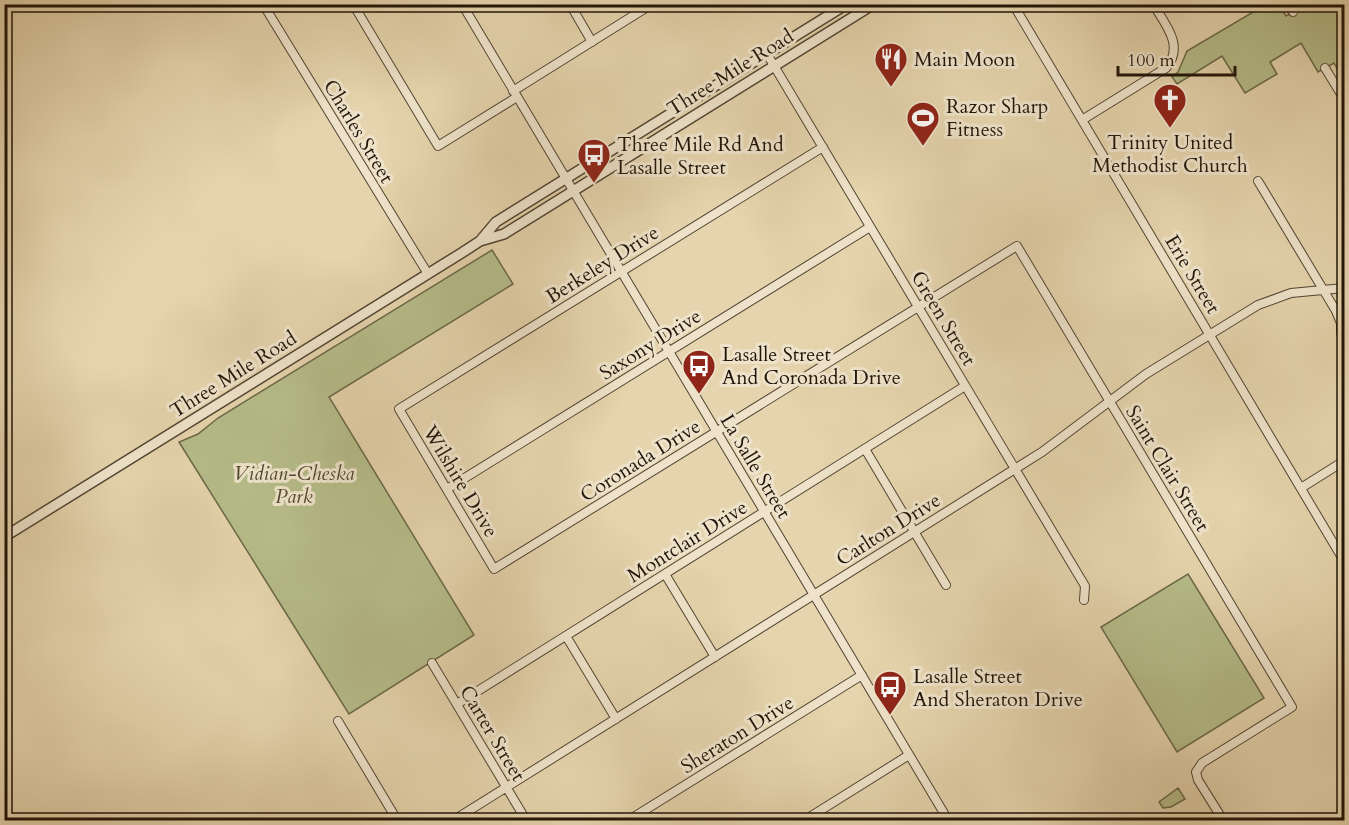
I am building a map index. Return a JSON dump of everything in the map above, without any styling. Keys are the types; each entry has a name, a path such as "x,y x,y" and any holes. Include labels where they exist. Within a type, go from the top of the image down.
{"street":[{"name":"Charles Street","path":"263,4 428,274"},
{"path":"353,4 438,146 652,4"},
{"name":"La Salle Street","path":"462,4 948,820"},
{"path":"570,4 592,42"},
{"name":"Three Mile Road","path":"480,241 496,222 847,4"},
{"name":"Three Mile Road","path":"4,537 480,241 504,234 874,4"},
{"name":"Erie Street","path":"1013,4 1344,561"},
{"path":"1082,120 1166,68 1174,57 1174,44 1153,4"},
{"name":"Green Street","path":"767,54 1085,586 1084,600"},
{"path":"1326,68 1344,99"},
{"name":"Berkeley Drive","path":"399,409 822,147"},
{"path":"1258,181 1341,323 1341,333"},
{"name":"Saxony Drive","path":"447,489 870,227"},
{"name":"Coronada Drive","path":"494,569 1017,246"},
{"name":"Saint Clair Street","path":"1017,246 1292,706 1202,763 1196,772 1198,780 1223,820"},
{"name":"Carlton Drive","path":"454,820 1015,469 1060,440 1146,374 1210,334 1269,300 1291,292 1344,288"},
{"name":"Montclair Drive","path":"457,704 965,386"},
{"name":"Wilshire Drive","path":"399,409 494,569"},
{"path":"865,449 946,585"},
{"path":"1301,488 1344,461"},
{"path":"665,574 715,657"},
{"path":"566,636 616,719"},
{"name":"Carter Street","path":"432,663 526,820"},
{"name":"Sheraton Drive","path":"629,820 862,675"},
{"path":"338,721 397,820"},
{"path":"805,820 909,755"}],"green space":[{"path":"1265,5 1279,5 1286,16 1299,9 1297,5 1344,5 1344,81 1334,63 1318,72 1301,43 1270,62 1277,74 1245,93 1222,56 1177,84 1172,77 1178,72 1187,51"},
{"name":"Vidian-Cheska Park","path":"492,250 513,284 329,397 474,635 349,714 179,442 198,434 218,418"},
{"path":"1188,574 1264,698 1177,752 1101,627"},
{"path":"1178,788 1185,799 1171,807 1163,808 1159,802"}],"place":[{"name":"Main Moon","path":"891,88"},
{"name":"Trinity United Methodist Church","path":"1170,129"},
{"name":"Razor Sharp Fitness","path":"923,147"},
{"name":"Three Mile Rd And Lasalle Street","path":"594,184"},
{"name":"Lasalle Street And Coronada Drive","path":"699,395"},
{"name":"Lasalle Street And Sheraton Drive","path":"890,716"}]}
